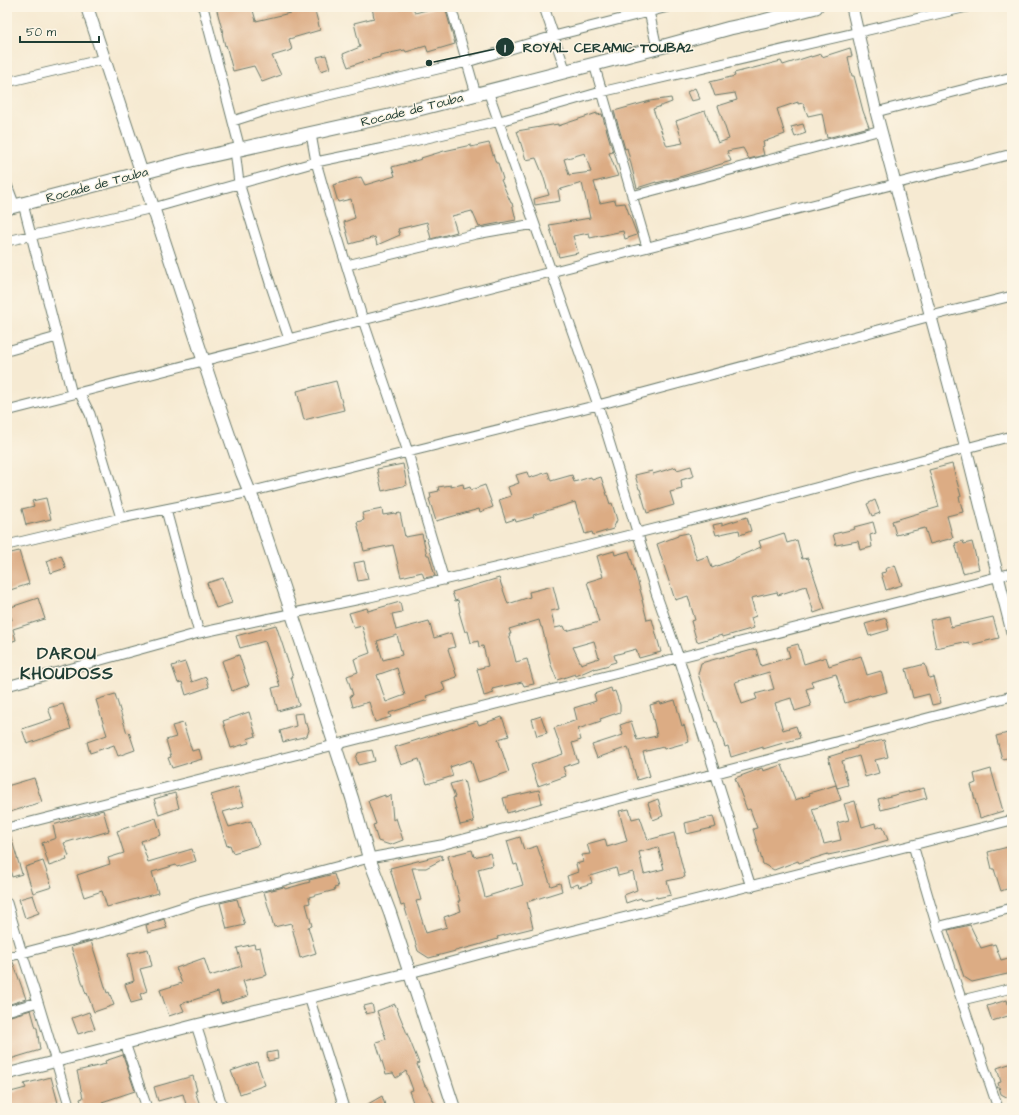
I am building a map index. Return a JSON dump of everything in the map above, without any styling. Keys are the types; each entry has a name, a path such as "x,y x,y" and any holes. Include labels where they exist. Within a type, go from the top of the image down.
{"main road":[{"path":"87,7 204,360 335,745 369,858 390,913 454,1108"},
{"name":"Rocade de Touba","path":"15,206 142,173 311,134 566,72 730,28 816,7"}],"street":[{"path":"203,7 233,121 238,150 239,183 289,339"},
{"path":"451,7 467,62 482,92 500,121 534,224 598,405 656,593 679,658 751,887"},
{"path":"544,7 566,72"},
{"path":"233,121 270,109 467,62 648,9 668,7"},
{"path":"852,7 876,112 966,448 1012,632"},
{"path":"7,241 153,208 316,162 500,121 601,92 858,34 967,7"},
{"path":"648,9 657,48"},
{"path":"7,82 104,59"},
{"path":"594,64 647,247"},
{"path":"876,112 1012,77"},
{"path":"632,196 881,130"},
{"path":"311,134 316,162 363,320 408,452 426,523 444,580"},
{"path":"7,411 1012,154"},
{"path":"7,185 15,206 31,235 57,337 76,393 90,414 121,518"},
{"path":"347,265 476,234 534,224"},
{"path":"7,545 121,518 250,492 598,405 931,316 1012,296"},
{"path":"7,351 57,337"},
{"path":"7,686 199,633 444,580 638,533 1012,436"},
{"path":"166,510 199,633"},
{"path":"7,828 1012,573"},
{"path":"7,957 111,930 199,902 369,858 441,845 1012,696"},
{"path":"7,1074 1012,820"},
{"path":"913,845 937,927 998,1108"},
{"path":"7,903 70,1108"},
{"path":"937,927 1012,908"},
{"path":"962,1000 1012,988"},
{"path":"309,997 344,1108"},
{"path":"7,1011 38,1002"},
{"path":"196,1025 223,1108"},
{"path":"125,1043 146,1108"}],"building":[{"path":"216,7 252,7 256,21 290,13 288,7 314,7 320,30 289,39 292,50 272,56 281,75 262,82 254,66 233,71 226,45 225,46"},
{"path":"372,7 413,7 415,13 438,7 445,7 455,44 428,52 426,46 406,52 405,50 380,55 380,57 348,67 343,54 360,47 354,23 374,18"},
{"path":"850,48 852,56 848,57 852,76 854,76 863,111 869,127 827,138 822,113 808,116 803,103 798,104 798,102 777,109 785,134 763,142 764,146 762,147 764,155 749,159 743,148 727,151 731,161 637,188 627,148 625,149 614,111 650,101 671,98 672,102 653,109 667,146 683,143 676,121 705,111 718,143 729,139 718,106 737,100 735,93 715,96 710,82 735,76 734,73 781,61 783,65 811,56 821,54 822,57"},
{"path":"326,55 330,68 321,71 317,57"},
{"path":"695,88 700,99 691,101 687,92"},
{"path":"597,113 597,115 602,114 613,152 609,153 618,176 594,182 600,203 615,200 616,204 625,203 637,235 625,239 623,231 590,238 589,233 573,236 578,253 559,257 549,225 590,218 582,183 558,190 560,201 535,205 534,199 549,195 536,158 526,160 517,131 558,124 558,126","holes":["585,153 591,172 569,175 564,159"]},
{"path":"803,124 806,133 795,137 791,127"},
{"path":"489,143 496,163 498,163 503,179 501,180 512,203 516,220 479,227 472,211 452,216 457,232 431,239 427,222 398,229 400,235 377,245 375,237 350,244 344,222 355,218 351,199 338,202 333,185 361,177 365,185 395,176 392,167 444,151"},
{"path":"336,381 344,410 304,420 297,391"},
{"path":"403,464 407,485 382,491 377,469"},
{"path":"952,464 961,496 959,497 963,512 947,516 953,538 930,544 925,528 896,535 892,521 939,507 929,470"},
{"path":"691,466 694,476 681,480 682,489 670,492 674,505 647,513 635,475 652,471 653,474 676,467 677,470"},
{"path":"527,472 529,478 548,472 551,481 572,475 574,482 591,477 592,480 601,477 610,504 612,503 617,520 613,529 593,535 592,532 585,534 575,502 533,515 534,517 516,522 515,519 506,522 499,500 511,496 508,487 519,483 516,475"},
{"path":"463,484 464,489 470,487 471,490 485,485 493,507 480,512 479,509 436,521 429,499 431,498 430,493 439,491 438,487 451,485 451,487"},
{"path":"46,498 51,519 26,525 22,509 34,506 32,501"},
{"path":"875,500 880,513 872,516 867,504"},
{"path":"382,509 383,515 400,513 405,537 422,534 427,555 429,555 435,576 424,578 422,572 401,577 393,545 364,551 357,522 364,520 362,513"},
{"path":"747,517 751,531 740,535 739,530 716,535 713,525 722,523 722,525"},
{"path":"873,522 876,533 870,535 872,547 860,550 858,541 836,545 833,534 855,529 854,527"},
{"path":"688,533 697,560 708,556 712,568 761,547 759,541 784,533 787,543 797,540 802,559 808,558 825,609 814,613 806,586 778,595 777,592 751,598 756,616 751,618 754,628 723,637 722,635 697,642 691,621 695,620 688,596 675,600 657,544 678,535"},
{"path":"963,541 964,544 972,542 979,569 963,573 955,543"},
{"path":"19,551 29,584 7,591 7,554"},
{"path":"614,551 615,555 629,551 647,620 652,619 661,652 639,658 636,649 614,655 616,662 609,665 594,668 576,676 575,674 557,680 551,665 539,620 509,629 516,662 527,659 534,684 524,686 522,682 492,689 494,693 484,696 477,669 488,666 483,646 479,647 478,641 471,643 468,631 465,632 459,612 458,600 455,601 452,592 499,578 508,604 530,597 529,592 553,586 559,609 551,611 555,628 564,626 566,631 599,622 587,582 603,577 597,556","holes":["594,641 599,658 581,664 573,647"]},
{"path":"61,555 66,568 51,573 47,561"},
{"path":"364,561 368,579 358,581 354,563"},
{"path":"895,565 902,585 886,590 881,573 886,572 885,569"},
{"path":"223,578 232,603 216,608 207,583"},
{"path":"38,598 45,619 13,629 16,640 7,643 7,616 10,616 12,620 8,608"},
{"path":"400,602 402,612 392,614 396,630 429,621 434,638 451,633 455,647 448,649 457,677 442,682 445,690 426,696 428,700 389,713 391,717 375,722 369,702 353,707 350,696 353,695 347,676 358,672 354,659 370,653 362,626 354,628 349,613 367,608 368,611","holes":["397,635 402,655 383,660 377,641","397,668 405,695 386,702 377,675"]},
{"path":"949,616 951,627 993,617 999,638 970,645 969,642 964,642 936,648 930,620"},
{"path":"886,618 889,630 869,636 865,624"},
{"path":"276,625 293,677 291,677 299,705 278,711 272,688 280,686 265,641 240,648 236,636"},
{"path":"798,644 804,664 826,657 829,666 861,656 867,675 881,671 887,692 870,695 845,703 836,674 811,681 813,687 806,689 811,706 795,711 791,698 775,703 783,730 796,726 800,738 731,757 728,746 725,747 717,722 715,722 711,710 710,711 698,674 701,663 756,649 761,666 790,657 787,647","holes":["769,672 774,689 755,694 757,699 742,704 735,682"]},
{"path":"239,655 249,685 232,691 222,661"},
{"path":"185,662 192,682 206,677 209,687 186,695 182,682 178,683 172,666"},
{"path":"925,664 929,678 934,677 941,703 932,705 929,694 913,698 906,669"},
{"path":"611,688 612,692 615,691 620,705 620,712 600,719 601,721 578,729 581,740 572,743 578,762 563,767 566,776 538,786 531,765 563,754 554,728 577,720 574,708 596,701 594,694"},
{"path":"115,694 127,733 129,732 135,750 118,756 114,745 90,753 87,742 107,735 96,700"},
{"path":"675,700 682,726 684,725 689,742 664,749 663,747 643,752 650,776 637,780 628,747 597,758 592,745 623,735 620,725 631,721 637,740 657,736 650,705"},
{"path":"63,704 71,729 27,744 22,729 52,719 48,708"},
{"path":"249,712 256,736 247,739 249,743 231,748 223,721"},
{"path":"303,713 305,724 307,724 309,730 307,736 283,742 280,731 296,726 294,714"},
{"path":"541,716 547,733 537,736 532,719"},
{"path":"502,717 509,736 498,739 509,772 478,782 471,760 450,767 453,776 427,784 419,759 401,765 395,747 477,721 479,725"},
{"path":"183,723 192,751 199,749 202,759 172,768 168,758 171,757 166,740 176,737 172,726"},
{"path":"1012,732 1012,757 1002,759 996,736"},
{"path":"884,740 888,757 875,760 879,773 865,777 859,756 842,761 848,785 837,788 828,757 857,748 857,746"},
{"path":"372,750 375,761 358,765 356,758 358,753"},
{"path":"782,765 795,800 810,795 809,793 836,785 841,800 812,809 824,844 841,840 837,823 849,820 844,804 855,801 862,827 875,823 876,828 883,826 888,840 857,849 828,854 799,863 798,861 774,870 763,864 753,829 757,828 750,809 747,810 735,778 762,768 763,771"},
{"path":"991,769 1003,811 980,818 971,785 976,783 974,774"},
{"path":"34,778 42,802 7,813 7,786"},
{"path":"464,780 474,822 460,825 453,798 455,797 450,784"},
{"path":"238,787 244,806 223,812 229,827 251,821 259,845 233,853 230,845 227,846 211,795"},
{"path":"924,788 927,798 881,810 878,799"},
{"path":"539,790 542,803 507,813 503,798"},
{"path":"175,793 179,808 159,815 154,799"},
{"path":"385,795 385,797 391,795 393,820 396,818 403,840 390,845 378,841 373,825 376,824 368,801"},
{"path":"658,799 663,816 653,820 648,803"},
{"path":"629,809 632,819 640,817 648,840 674,833 685,877 667,881 671,895 642,900 641,898 626,903 624,895 637,890 633,872 618,876 616,868 590,876 592,883 579,887 578,884 570,887 567,876 578,872 576,864 583,862 582,855 590,854 587,844 605,839 607,847 627,841 619,811","holes":["658,847 664,869 644,874 639,852"]},
{"path":"103,810 109,831 64,843 69,856 66,857 67,860 49,866 42,843 56,838 53,825"},
{"path":"713,816 716,827 687,834 685,823"},
{"path":"156,818 161,835 141,841 148,862 192,849 196,861 177,867 176,865 152,872 158,893 107,907 102,891 84,897 77,875 110,864 108,858 124,853 117,831"},
{"path":"7,834 10,834 22,874 12,877 7,859"},
{"path":"520,837 524,850 537,846 551,886 560,883 562,891 527,902 533,928 497,937 498,939 429,958 418,951 404,905 401,906 390,868 441,855 443,859 426,868 412,868 421,900 416,901 426,933 447,927 444,917 461,911 458,901 460,901 448,856 472,850 474,857 490,853 493,865 478,869 485,897 523,885 517,864 514,865 507,841"},
{"path":"1012,846 1012,887 1001,891 994,869 992,869 988,852"},
{"path":"43,861 52,887 33,893 25,867"},
{"path":"334,874 338,887 334,888 335,890 309,897 310,903 306,904 312,926 308,927 316,953 300,958 291,923 274,927 264,892 284,887 285,889 310,882 309,880"},
{"path":"33,895 39,913 25,918 19,899"},
{"path":"237,899 245,925 227,929 220,903"},
{"path":"164,919 167,928 148,933 146,925"},
{"path":"970,925 981,948 995,944 1001,960 1012,957 1012,973 972,982 964,977 948,930"},
{"path":"91,941 107,993 109,992 114,1005 94,1012 87,993 86,994 71,947"},
{"path":"254,944 255,948 260,947 267,975 243,981 248,996 221,1004 218,992 181,1004 184,1011 169,1016 160,990 182,983 176,968 204,958 210,976 242,966 237,948"},
{"path":"148,949 152,966 140,969 147,991 140,994 142,1000 131,1003 125,984 134,981 128,954"},
{"path":"13,962 26,999 7,1005 7,963"},
{"path":"1007,1000 1011,1015 992,1021 987,1006"},
{"path":"372,1004 374,1012 366,1014 364,1006"},
{"path":"395,1004 419,1063 417,1064 425,1086 437,1108 415,1108 409,1091 413,1090 406,1071 396,1078 393,1073 386,1074 376,1042 386,1039 377,1011"},
{"path":"31,1010 37,1028 40,1050 7,1060 7,1017"},
{"path":"89,1012 95,1029 78,1034 72,1018"},
{"path":"277,1051 278,1059 268,1061 267,1053"},
{"path":"123,1055 135,1091 102,1102 104,1108 83,1108 80,1099 83,1098 77,1071 106,1064 105,1061"},
{"path":"257,1062 265,1085 240,1094 231,1071"},
{"path":"1009,1064 1012,1073 1012,1100 1001,1094 998,1083 1001,1082 997,1068"},
{"path":"193,1076 197,1091 195,1091 201,1108 187,1108 183,1094 158,1101 154,1087"},
{"path":"51,1077 58,1103 38,1108 7,1108 7,1093 26,1088 24,1084"},
{"path":"382,1096 386,1108 361,1108"}],"place":[{"name":"ROYAL CERAMIC TOUBA2","path":"429,63"}],"district":[{"name":"DAROU KHOUDOSS","path":"67,664"}]}
